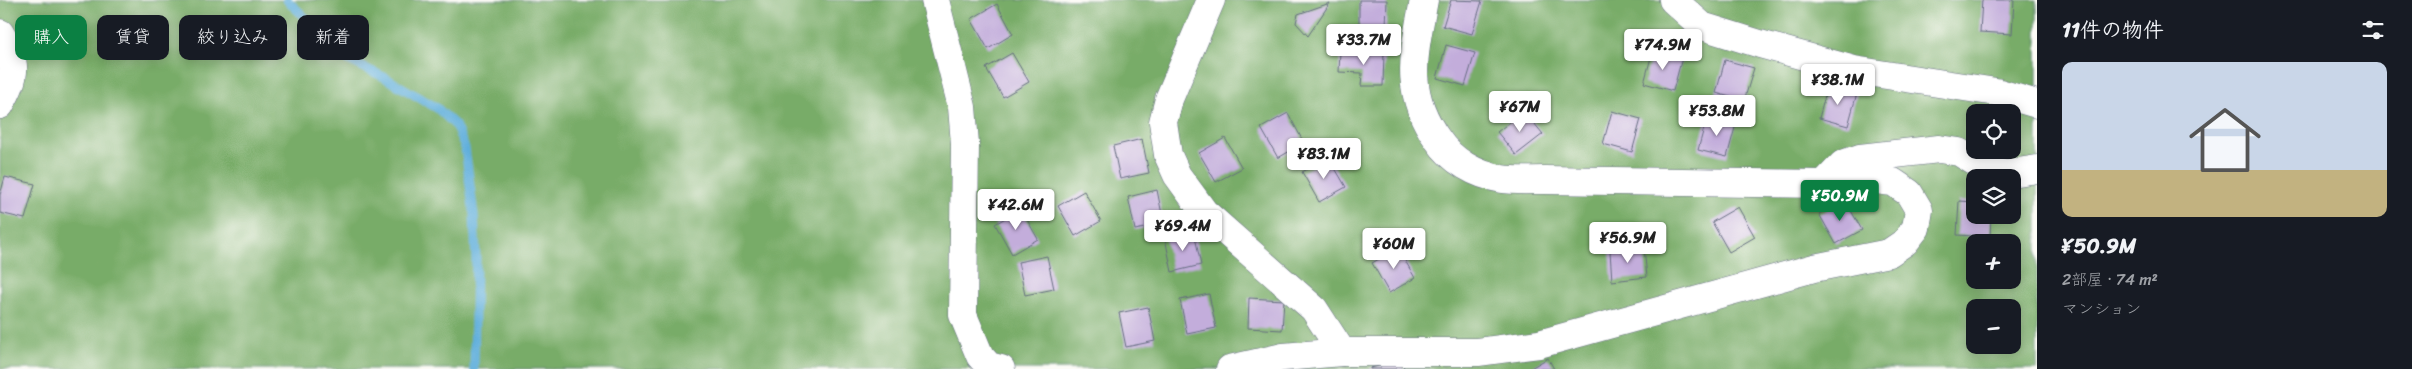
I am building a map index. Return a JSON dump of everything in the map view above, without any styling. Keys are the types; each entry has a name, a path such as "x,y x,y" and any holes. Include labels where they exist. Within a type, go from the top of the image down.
{"street":[{"path":"935,0 962,107 964,144 963,315 980,356 989,366 1001,369"},
{"path":"1211,0 1169,99 1162,122 1168,154 1177,175 1204,212 1314,309 1342,352"},
{"path":"1230,369 1284,357 1342,352 1478,352 1540,344 1814,268 1889,253 1905,242 1916,228 1919,210 1910,193 1893,182 1867,179 1824,184 1536,180 1502,179 1478,172 1457,161 1442,147 1425,122 1417,102 1415,53 1424,0"},
{"path":"1672,0 1702,26 1760,44 1854,70 1996,92 2037,104"},
{"path":"0,33 14,58 12,83 0,105"},
{"path":"1824,184 1843,164 1860,158 1940,149 1959,152 1983,167 2005,174 2037,169"}],"green space":[{"path":"0,0 2037,0 2037,369 0,369"}],"building":[{"path":"1359,0 1387,0 1386,28 1359,27"},
{"path":"1451,0 1482,1 1472,34 1443,26"},
{"path":"1982,0 2014,0 2012,34 1980,32"},
{"path":"1330,3 1308,36 1296,23 1298,14"},
{"path":"997,4 1013,34 988,49 971,19"},
{"path":"1446,45 1475,53 1465,86 1437,78"},
{"path":"1653,50 1682,58 1673,91 1644,83"},
{"path":"1340,51 1384,52 1383,86 1361,86 1362,73 1339,72"},
{"path":"1012,53 1029,82 1003,97 986,68"},
{"path":"1725,60 1754,68 1744,101 1716,93"},
{"path":"1828,85 1857,93 1848,126 1819,118"},
{"path":"1524,111 1543,134 1516,155 1497,132"},
{"path":"1612,111 1641,119 1632,152 1603,144"},
{"path":"1288,113 1304,143 1278,158 1261,128"},
{"path":"1707,117 1736,124 1727,157 1698,150"},
{"path":"1225,138 1242,168 1216,182 1199,153"},
{"path":"1142,139 1149,173 1120,179 1113,146"},
{"path":"1329,158 1346,187 1319,202 1302,172"},
{"path":"5,177 35,184 25,219 0,213 0,195"},
{"path":"1157,190 1164,224 1135,230 1128,197"},
{"path":"1084,191 1101,221 1075,236 1058,206"},
{"path":"1845,200 1862,230 1836,244 1819,214"},
{"path":"1959,201 1966,201 1966,224 1991,224 1990,234 1957,235"},
{"path":"1738,207 1755,237 1729,252 1712,222"},
{"path":"1021,209 1038,239 1012,254 995,224"},
{"path":"1194,232 1201,265 1172,272 1165,238"},
{"path":"1398,248 1415,278 1389,293 1372,263"},
{"path":"1644,248 1647,277 1612,281 1610,251"},
{"path":"1047,256 1054,289 1025,295 1018,262"},
{"path":"1209,294 1216,328 1187,334 1180,300"},
{"path":"1249,298 1284,300 1282,330 1248,328"},
{"path":"1148,307 1155,341 1126,347 1119,313"},
{"path":"1548,358 1554,369 1529,369"},
{"path":"1402,361 1404,369 1370,369 1370,368"}],"waterway":[{"path":"287,0 350,61 384,77 437,108 455,125 465,148 474,215 476,259 474,369"}]}
